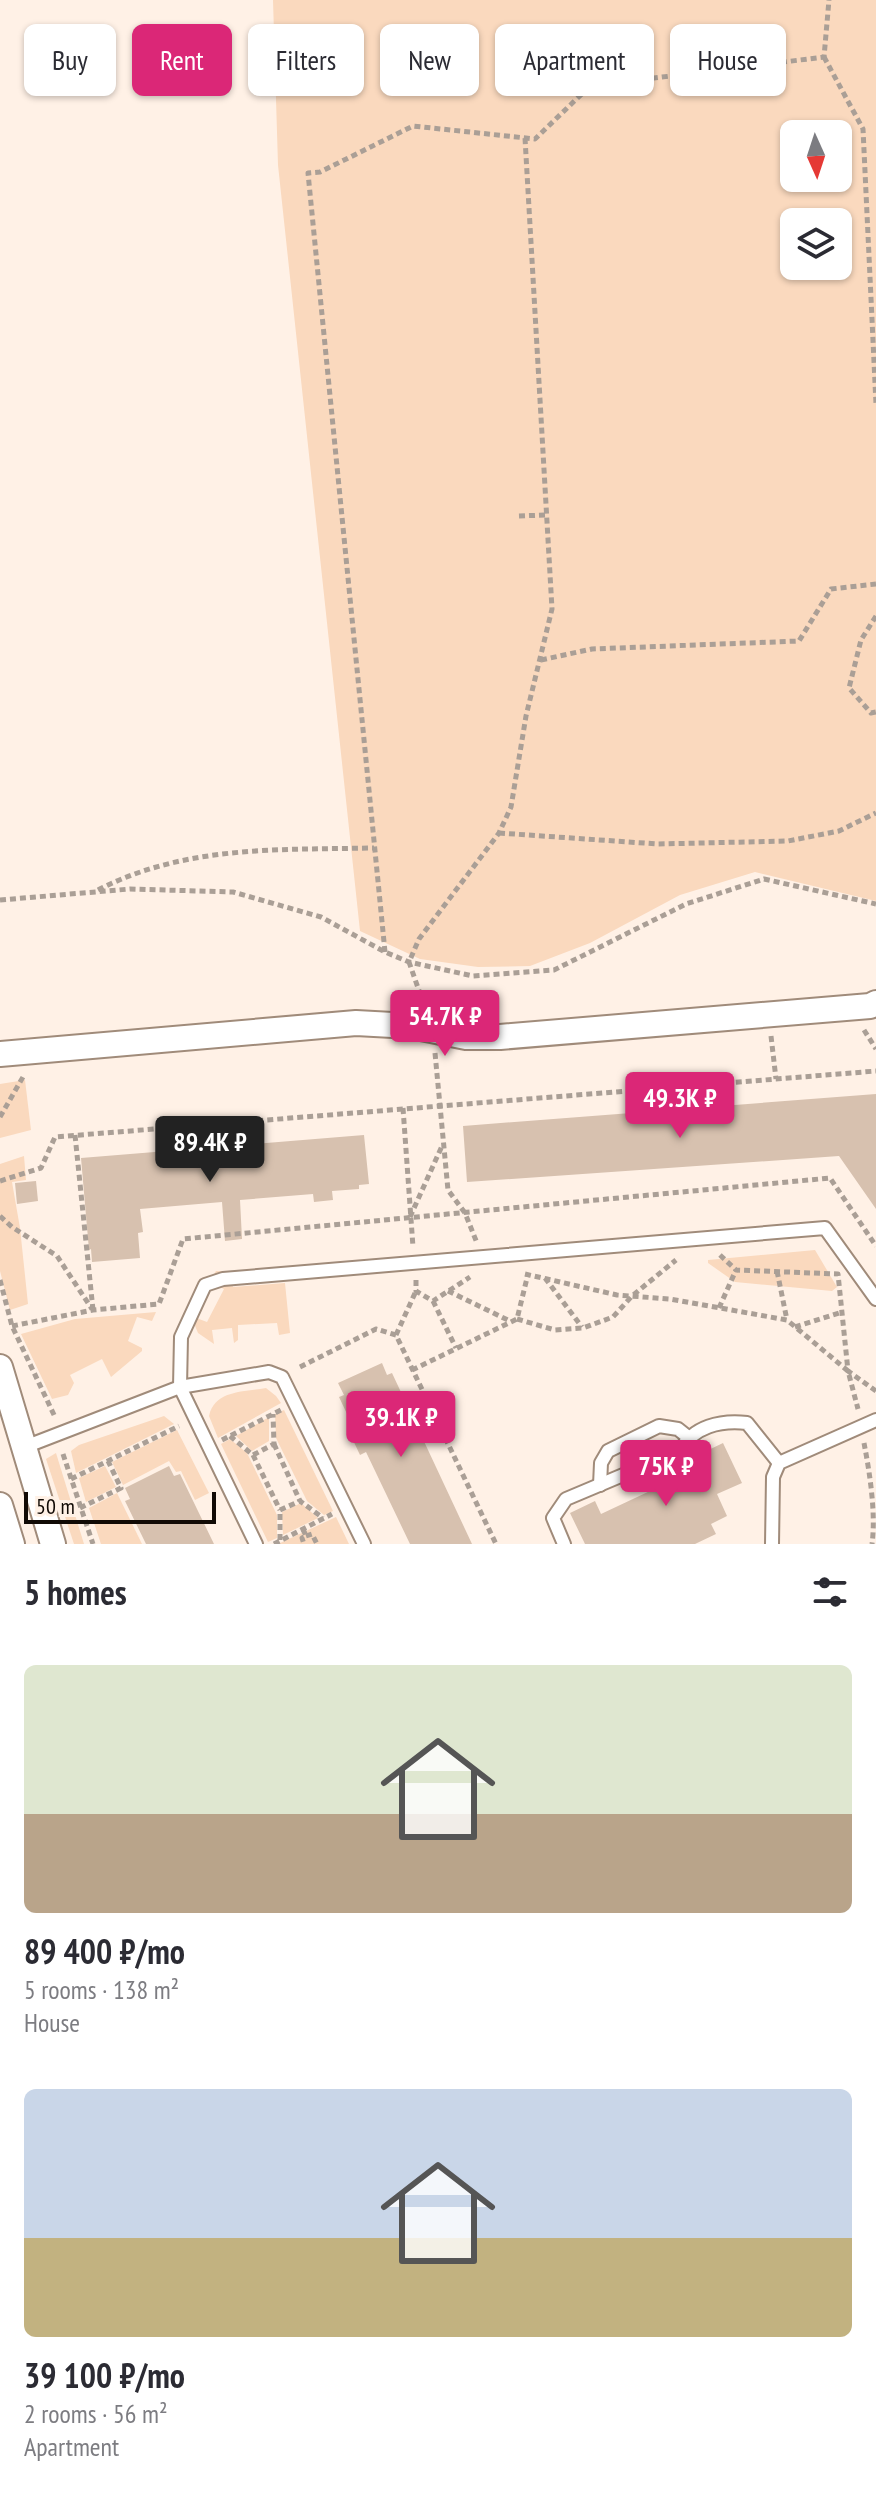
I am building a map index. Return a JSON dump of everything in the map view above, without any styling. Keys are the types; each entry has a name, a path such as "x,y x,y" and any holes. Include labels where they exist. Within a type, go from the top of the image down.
{"street":[{"path":"0,1054 356,1023 411,1026 466,1037 500,1037 874,1009"},
{"path":"0,1367 53,1544"},
{"path":"0,1505 12,1544"}],"lane":[{"path":"256,1544 180,1387 181,1337 205,1285 223,1279 825,1228 876,1299"},
{"path":"22,1448 180,1387 269,1372 282,1377 364,1544"},
{"path":"564,1544 553,1518 566,1499 680,1451 688,1437 724,1420 747,1423 779,1463"},
{"path":"772,1544 773,1477 779,1463 876,1420"},
{"path":"600,1485 601,1463 608,1451 659,1426 678,1429 688,1437"}],"path":[{"path":"829,0 824,57 863,129 876,404"},
{"path":"385,952 308,173 320,172 413,126 535,139 590,86 824,57"},
{"path":"409,962 419,939 499,833 511,807 526,716 552,609 525,138"},
{"path":"519,516 545,515"},
{"path":"541,660 592,649 799,641 831,589 876,584"},
{"path":"876,616 861,640 849,688 871,713 876,712"},
{"path":"499,833 658,844 788,841 839,831 876,813"},
{"path":"93,892 146,869 189,857 241,850 374,848"},
{"path":"0,900 130,889 233,892 321,917 409,962 473,976 554,970 686,904 764,879 876,904"},
{"path":"768,1015 776,1079"},
{"path":"0,1117 38,1051"},
{"path":"0,1181 41,1168 55,1137 876,1071"},
{"path":"440,1105 448,1190 465,1213 483,1257"},
{"path":"403,1108 409,1218 444,1144"},
{"path":"0,1216 57,1256 93,1310 75,1135"},
{"path":"465,1213 830,1178 876,1246"},
{"path":"448,1291 514,1320 555,1330 583,1328 613,1317 632,1296 702,1239 736,1270 838,1274 848,1371 873,1485 876,1533 872,1544"},
{"path":"719,1308 736,1270"},
{"path":"777,1271 787,1320"},
{"path":"516,1272 617,1295 787,1320 876,1391"},
{"path":"412,1370 514,1320 528,1274"},
{"path":"545,1278 583,1328"},
{"path":"0,1280 12,1326 55,1417"},
{"path":"396,1335 416,1291"},
{"path":"433,1301 456,1348"},
{"path":"795,1327 842,1312"},
{"path":"300,1367 376,1329 396,1335 496,1544"},
{"path":"209,1446 294,1403"},
{"path":"273,1414 274,1444 300,1501 323,1518"},
{"path":"71,1479 179,1426"},
{"path":"230,1436 253,1455 280,1510 280,1540"},
{"path":"253,1455 274,1444"},
{"path":"63,1454 93,1544"},
{"path":"80,1508 121,1488 108,1461"},
{"path":"873,1485 876,1475"},
{"path":"280,1510 300,1501"},
{"path":"273,1544 347,1507"},
{"path":"303,1529 306,1536"},
{"path":"304,1544 302,1538 312,1534 317,1544"}],"shaded area":[{"path":"273,0 876,0 876,901 755,872 680,895 590,943 530,966 478,967 420,959 360,931 278,165 276,96 364,96 364,24 274,24"},
{"path":"25,1080 31,1130 0,1138 0,1084"},
{"path":"24,1156 26,1180 12,1182 28,1304 10,1310 0,1271 0,1164"},
{"path":"815,1250 837,1287 832,1291 735,1282 708,1263 708,1260"},
{"path":"216,1271 231,1271 233,1287 285,1283 290,1333 279,1335 277,1323 238,1325 238,1340 234,1343 232,1328 212,1330 214,1344 198,1333 191,1316 207,1322 224,1289 209,1282"},
{"path":"156,1312 152,1321 137,1317 128,1341 142,1348 142,1351 111,1377 102,1359 70,1375 74,1383 68,1395 52,1399 21,1334 75,1319"},
{"path":"266,1388 281,1403 218,1438 209,1416 217,1401 231,1394"},
{"path":"284,1410 333,1511 324,1515 307,1501 276,1438 275,1414"},
{"path":"164,1416 174,1424 76,1473 71,1451 79,1445"},
{"path":"269,1417 269,1441 252,1451 236,1436"},
{"path":"177,1430 209,1493 195,1500 181,1471 176,1472 169,1461 123,1485 112,1462"},
{"path":"230,1439 247,1453 277,1515 277,1538 268,1542 221,1444"},
{"path":"56,1453 84,1544 74,1544 46,1459"},
{"path":"105,1466 116,1487 86,1502 79,1478"},
{"path":"117,1493 142,1544 101,1544 89,1508"},
{"path":"301,1503 318,1518 283,1535 282,1512"},
{"path":"336,1517 349,1544 278,1544"}],"building":[{"path":"876,1094 876,1209 839,1156 467,1182 463,1126"},
{"path":"364,1135 369,1184 359,1185 359,1189 332,1191 333,1200 314,1202 313,1194 240,1200 242,1239 225,1241 222,1202 140,1209 143,1232 138,1233 140,1258 92,1262 81,1158"},
{"path":"36,1181 38,1201 17,1204 15,1183"},
{"path":"382,1363 387,1375 392,1373 472,1544 410,1544 366,1452 360,1455 352,1438 357,1435 339,1397 344,1395 338,1383"},
{"path":"723,1443 742,1483 717,1494 727,1516 711,1524 716,1534 695,1544 585,1544 570,1513 595,1501 601,1514 701,1467 696,1456"},
{"path":"169,1466 174,1476 180,1474 214,1544 146,1544 125,1501 130,1499 125,1488"}]}
